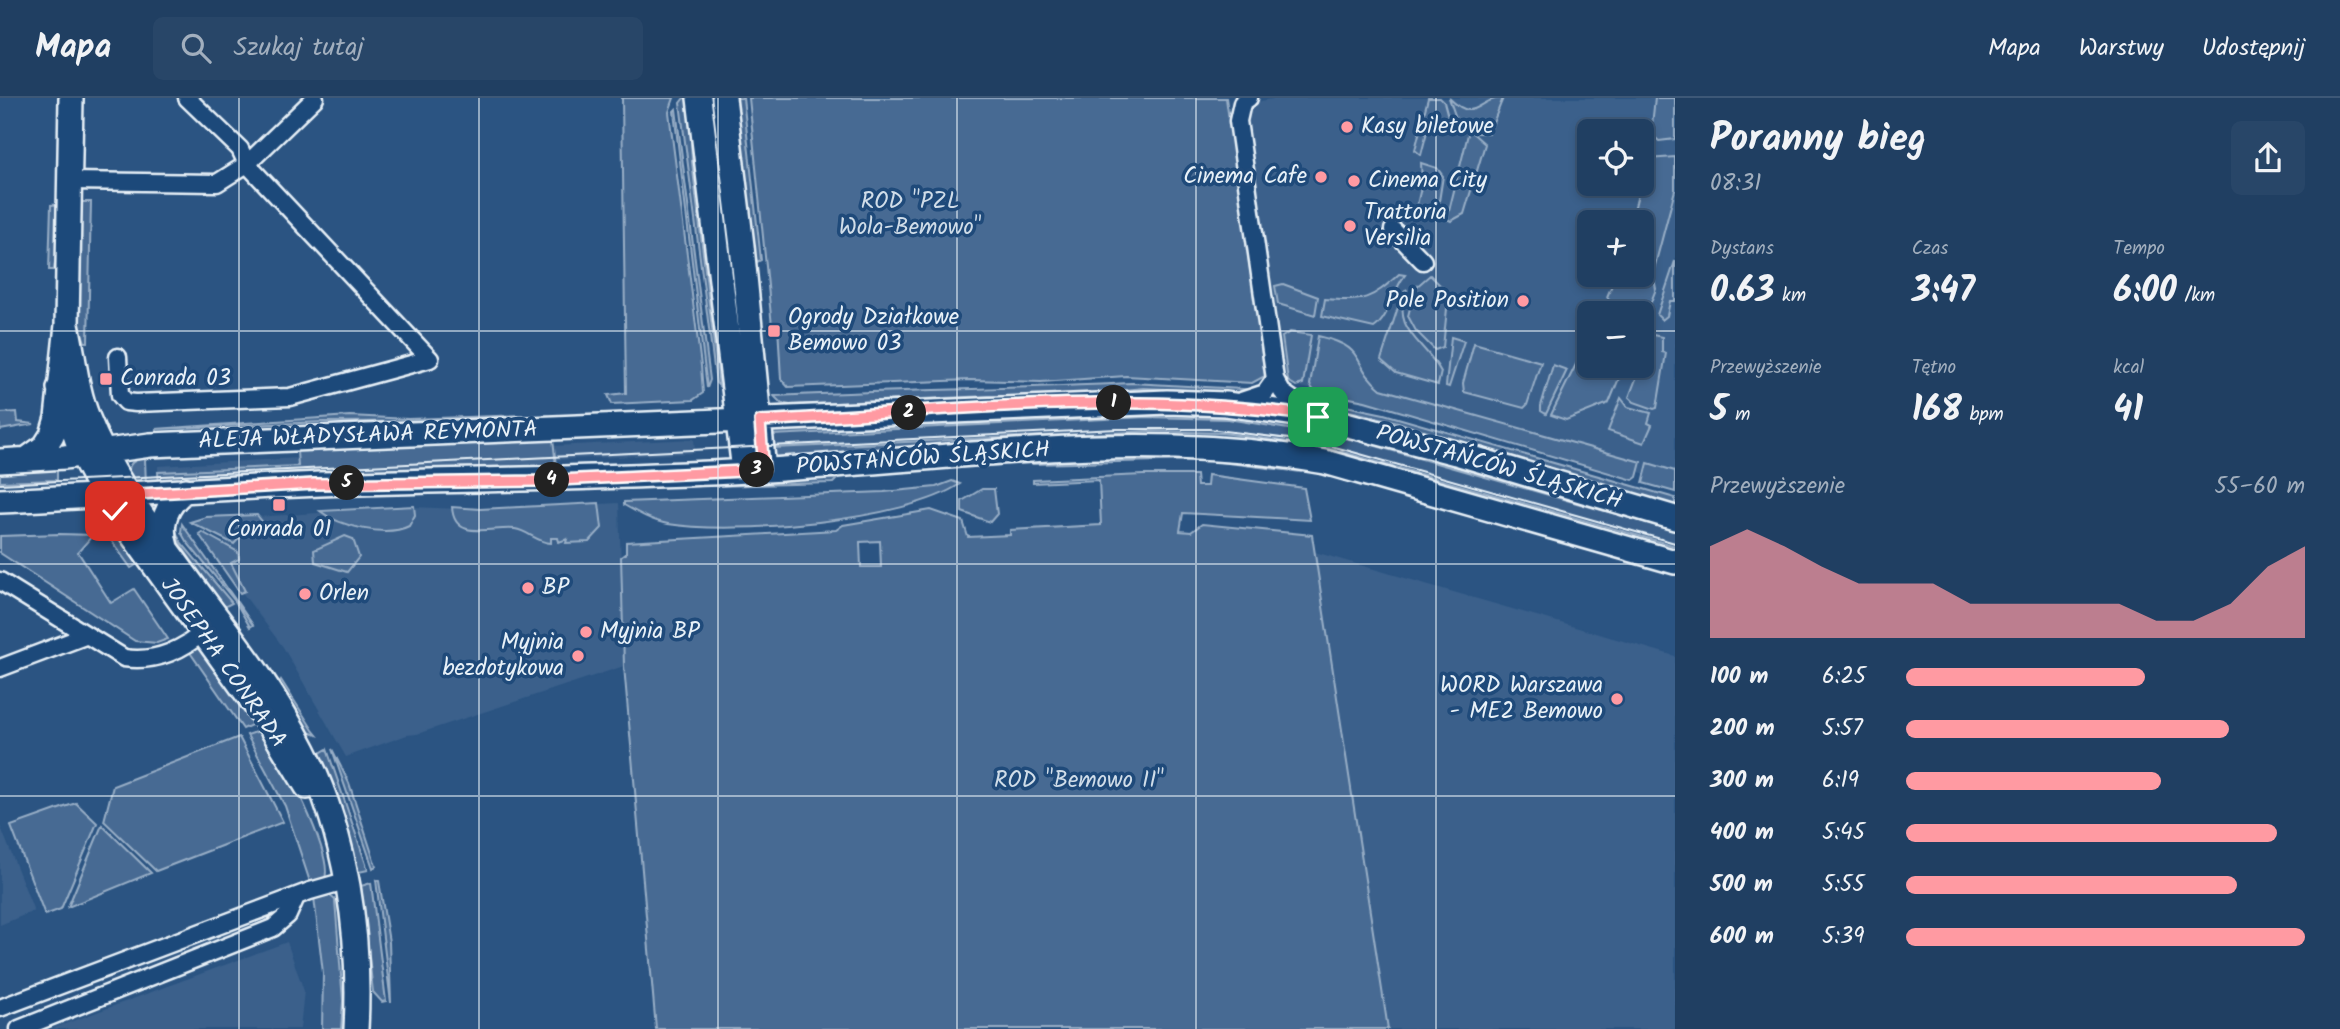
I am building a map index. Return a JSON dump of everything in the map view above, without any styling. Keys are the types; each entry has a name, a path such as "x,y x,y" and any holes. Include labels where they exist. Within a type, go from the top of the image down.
{"main road":[{"path":"27,459 45,446 52,435 67,325 71,98"},
{"path":"699,98 749,421"},
{"path":"724,98 754,470"},
{"path":"67,325 93,453"},
{"path":"59,388 93,453"},
{"name":"POWSTAŃCÓW ŚLĄSKICH","path":"749,421 1110,403 1226,404 1318,417 1456,453 1675,518"},
{"name":"ALEJA WŁADYSŁAWA REYMONTA","path":"0,461 93,453 150,444 749,421"},
{"name":"POWSTAŃCÓW ŚLĄSKICH","path":"754,470 985,453 1137,446 1282,454 1365,472 1675,562"},
{"name":"JOSEPHA CONRADA","path":"93,453 129,494 167,550 211,626"},
{"name":"JOSEPHA CONRADA","path":"93,453 104,496 285,716 304,751 332,821 345,881 355,950 356,1029"},
{"name":"ALEJA WŁADYSŁAWA REYMONTA","path":"0,501 186,490 382,482 550,481 754,470"},
{"path":"167,550 163,535 164,516 172,501 186,490"}],"street":[{"path":"118,357 120,395 127,402 136,403 290,397 430,359 247,164 240,149 187,98"},
{"path":"70,181 217,183 247,164 315,98"},
{"path":"1249,98 1242,103 1238,121 1275,379 1282,392 1318,417"},
{"path":"1393,230 1423,261"},
{"path":"1226,404 1255,399 1272,387 1275,379"},
{"path":"0,581 117,656 148,661 169,654 211,626"},
{"path":"0,668 85,636"},
{"path":"0,1008 345,881"},
{"path":"19,1029 273,928 288,915 296,897"}],"shaded area":[{"path":"1278,98 1675,98 1675,481 1285,383 1245,124 1249,106 1255,102"},
{"path":"1147,417 1228,419 1337,435 1675,531 1675,546 1372,458 1261,437 1151,431 773,448 773,435"},
{"path":"694,439 695,453 555,460 553,446"},
{"path":"298,458 299,466 158,472 158,466"},
{"path":"619,503 624,666 346,757 283,647 217,559 238,518 413,507 482,510"},
{"path":"1315,552 1675,656 1675,1029 1388,1029"},
{"path":"0,825 34,911 0,925"},
{"path":"287,942 304,991 300,1029 51,1029"}],"green space":[{"path":"622,98 674,98 669,112 703,393 693,400 612,404 608,395 626,393"},
{"path":"684,98 689,98 692,162 719,386 716,383 680,103"},
{"path":"708,98 715,98 737,278 744,384"},
{"path":"733,98 743,98 761,260 757,262 750,232"},
{"name":"ROD \"PZL Wola-Bemowo\"","path":"749,98 1226,98 1265,376 1252,383 1126,376 1041,382 970,380 788,387 781,379 778,326 772,326"},
{"path":"1428,98 1440,98 1444,102 1450,124 1430,120 1421,155 1415,150"},
{"path":"1449,98 1458,106 1472,110 1494,99 1503,98 1489,133 1476,133 1469,123 1457,121"},
{"path":"1655,98 1675,98 1675,139 1659,141 1654,137"},
{"path":"676,109 710,380 707,388 674,111"},
{"path":"1469,130 1485,144 1464,214 1451,221 1447,219"},
{"path":"1675,157 1675,190 1654,269 1654,210 1634,210 1638,196 1654,196 1654,158"},
{"path":"1421,163 1437,168 1443,176 1437,214 1417,205 1422,183"},
{"path":"77,202 91,202 88,342 85,342 76,316"},
{"path":"62,204 54,270 49,270 51,205"},
{"path":"1675,261 1675,301 1670,301 1667,316 1662,320 1657,315"},
{"path":"1399,274 1405,275 1384,317 1374,328 1322,316 1325,299 1349,300 1366,297 1374,294"},
{"path":"1430,275 1446,291 1448,299 1443,347 1435,350 1416,331 1408,316 1415,288"},
{"path":"1654,278 1656,289 1651,301 1610,301 1607,297 1611,287 1654,287"},
{"path":"1283,284 1318,297 1315,315 1278,304 1275,286"},
{"path":"1407,289 1403,303 1406,326 1441,372 1438,385 1396,373 1381,360 1402,295"},
{"path":"1290,332 1311,335 1303,384 1296,386 1288,381 1282,337"},
{"path":"1654,335 1662,337 1662,352 1666,353 1657,408 1634,402 1629,397 1636,378 1654,378"},
{"path":"1318,336 1352,351 1371,380 1381,389 1641,462 1637,477 1633,480 1365,401 1314,391 1310,385"},
{"path":"1451,337 1464,341 1449,387 1446,386"},
{"path":"1474,343 1541,362 1524,408 1464,392 1463,383"},
{"path":"1577,362 1577,378 1619,378 1609,403 1566,420 1551,415"},
{"path":"1553,365 1567,370 1546,414 1541,411 1541,406"},
{"path":"1132,383 1261,390 1253,393 1143,388 1039,399 989,396 790,405 781,403 774,396 1043,387"},
{"path":"1289,394 1384,414 1675,498 1675,509 1495,457 1398,422 1300,400"},
{"path":"1621,398 1628,407 1651,413 1648,423 1652,425 1644,443 1608,431"},
{"path":"1199,410 1324,426 1675,525 1675,531 1355,440 1228,419 1146,417 773,435 773,430"},
{"path":"17,412 18,422 34,424 0,430 0,413"},
{"path":"522,415 530,421 324,422 155,429 350,416 408,419"},
{"path":"1151,431 1223,433 1325,447 1675,546 1675,554 1315,452 776,459 773,448"},
{"path":"553,439 556,466 159,484 158,472 298,466 297,451"},
{"path":"1138,453 1304,466 1301,472 1204,460 1033,464 1035,460"},
{"path":"145,459 146,485 131,482 130,465"},
{"path":"1648,463 1675,471 1675,492 1643,483"},
{"path":"57,465 57,480 0,482 0,468"},
{"name":"ROD \"Bemowo II\"","path":"1196,475 1197,486 1207,486 1208,475 1304,488 1310,520 1183,513 1180,531 1191,532 1202,524 1312,535 1388,1029 656,1029 624,666 621,557 626,553 626,542 836,530 843,525 931,510 963,521 968,537 1010,535 1010,530 1101,525 1099,480 1033,483 1033,480","holes":["880,541 881,567 861,567 860,542"]},
{"path":"802,476 837,479 833,483 714,486 714,480"},
{"path":"952,481 960,484 935,497 901,507 861,516 775,526 734,528 668,524 651,519 624,505 624,502 884,492 936,487"},
{"path":"982,489 994,489 997,514 990,522 962,512 962,501"},
{"path":"599,503 602,528 589,542 566,543 567,539 559,542 558,538 551,538 551,543 546,542 515,529 467,529 454,518 452,507 480,509"},
{"path":"414,506 415,515 409,526 388,531 350,526 320,511"},
{"path":"257,515 264,524 241,530 243,534 234,544 190,522 206,517"},
{"path":"173,523 180,541 232,603 224,607 178,541"},
{"path":"182,524 253,625 250,627 235,601 186,541 181,532"},
{"path":"202,532 238,552 239,559 231,563 245,591 240,593 199,534"},
{"path":"93,535 78,552 111,603 134,589 168,639 157,643 135,641 0,553 0,536"},
{"path":"108,536 126,537 143,561 131,568"},
{"path":"345,536 353,539 359,557 347,572 315,562 314,550"},
{"path":"199,645 260,721 243,729 189,651"},
{"path":"281,680 317,735 308,732 278,685"},
{"path":"265,729 305,805 322,851 326,869 324,880 311,885 285,806 247,735"},
{"path":"239,737 283,822 156,871 104,821 113,786"},
{"path":"327,749 368,870 359,872 357,869 317,755"},
{"path":"332,749 349,783 376,866 373,868"},
{"path":"76,803 97,823 61,909 45,915 11,826"},
{"path":"102,825 151,873 68,907"},
{"path":"376,880 379,881 389,942 391,1003"},
{"path":"371,883 386,1001 382,1002 373,992 361,886"},
{"path":"326,892 335,900 343,1001 341,1029 322,1029 323,973 314,897"}],"tram line":[{"path":"0,484 1117,429 1209,429 1321,443 1675,543"}],"place":[{"name":"Kasy biletowe","path":"1347,127"},
{"name":"Cinema Cafe","path":"1321,177"},
{"name":"Cinema City","path":"1354,181"},
{"name":"Trattoria Versilia","path":"1350,226"},
{"name":"Pole Position","path":"1523,301"},
{"name":"Ogrody Działkowe Bemowo 03","path":"774,331"},
{"name":"Conrada 03","path":"106,379"},
{"name":"Conrada 01","path":"279,505"},
{"name":"BP","path":"528,588"},
{"name":"Orlen","path":"305,594"},
{"name":"Myjnia BP","path":"586,632"},
{"name":"Myjnia bezdotykowa","path":"578,656"},
{"name":"WORD Warszawa - ME2 Bemowo","path":"1617,699"}],"route":[{"path":"115,511 104,496 314,484 538,481 764,470 760,421 1134,402 1226,404 1318,417"}]}
